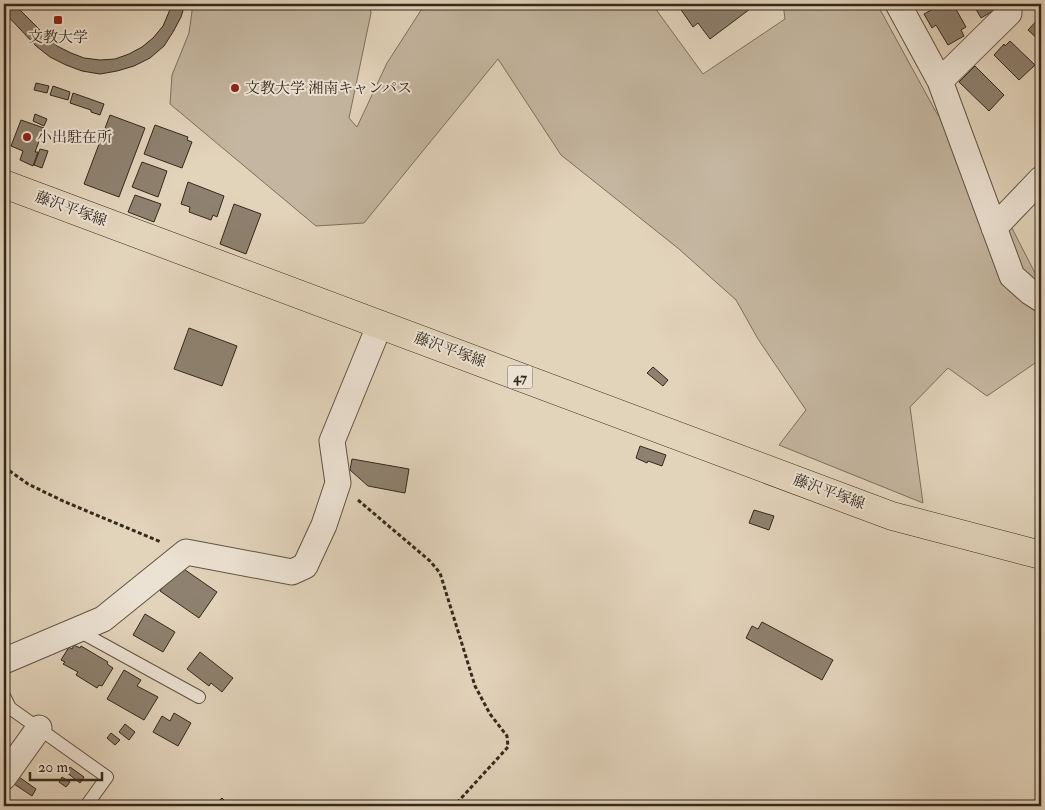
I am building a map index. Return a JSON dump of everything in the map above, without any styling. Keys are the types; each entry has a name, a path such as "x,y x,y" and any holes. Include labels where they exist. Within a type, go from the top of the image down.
{"main road":[{"name":"藤沢平塚線","path":"4,184 892,516 1041,555"}],"street":[{"path":"898,4 940,81 1012,276 1041,299"},
{"path":"940,81 1008,13 1009,4"},
{"path":"994,228 1041,179"},
{"path":"4,661 104,619 186,552 292,572 305,566 324,525 338,481 332,441 380,324"},
{"path":"4,777 39,728"}],"lane":[{"path":"77,630 199,696"},
{"path":"4,696 10,708 107,777 86,806"}],"path":[{"path":"4,467 28,484 63,501 186,552"},
{"path":"338,481 362,504 430,561 440,573 475,686 490,714 507,736 508,747 454,806"}],"shaded area":[{"path":"193,4 370,4 371,13 349,118 357,127 387,63 425,4 652,4 703,74 785,19 783,4 877,4 936,112 997,199 1035,273 1041,277 1041,359 987,396 948,368 910,407 923,503 779,445 806,410 758,339 736,300 679,249 561,155 498,59 364,223 316,226 170,104 172,75 189,33"}],"building":[{"path":"4,4 14,4 57,46 84,58 100,60 115,59 142,47 163,26 171,4 185,4 181,17 164,46 150,58 134,66 100,74 82,71 50,57 36,46 4,12"},
{"path":"677,4 752,4 754,6 710,39 698,23 693,27"},
{"path":"942,4 953,4 966,27 961,30 964,36 948,45 936,25 932,28 924,14"},
{"path":"973,4 995,4 998,8 981,18"},
{"path":"1041,16 1041,42 1028,30"},
{"path":"1010,41 1035,65 1019,80 994,55 1004,44 1005,46"},
{"path":"975,66 1004,95 989,111 959,82"},
{"path":"36,83 49,86 47,93 34,90"},
{"path":"53,86 70,92 68,100 50,95"},
{"path":"73,93 104,104 100,115 70,103"},
{"path":"35,114 47,119 44,126 33,121"},
{"path":"110,115 145,128 119,197 84,184"},
{"name":"小出駐在所","path":"21,120 44,128 35,152 38,152 33,166 20,160 23,151 11,146"},
{"path":"155,125 188,137 187,140 192,142 182,168 144,154"},
{"path":"40,149 48,151 42,168 34,165"},
{"path":"142,162 167,171 158,197 132,187"},
{"path":"188,182 224,196 217,217 213,215 211,220 189,212 190,207 181,204"},
{"path":"135,195 161,204 154,222 128,212"},
{"path":"234,204 261,214 246,254 220,244"},
{"path":"189,328 237,346 222,386 174,369"},
{"path":"653,367 668,380 663,386 647,373"},
{"path":"640,446 666,455 662,466 648,461 647,463 636,458"},
{"path":"352,459 409,469 405,493 368,486 350,470"},
{"path":"754,510 774,516 769,530 749,523"},
{"path":"178,565 217,592 199,618 160,591"},
{"path":"145,614 175,632 163,652 133,635"},
{"path":"762,622 833,660 822,680 746,638 752,626 758,629"},
{"path":"74,645 80,648 81,646 108,662 107,664 113,668 102,686 99,685 97,688 76,675 78,672 63,664 65,662 61,660 69,647 72,649"},
{"path":"200,652 233,678 222,692 211,683 209,686 187,669"},
{"path":"124,670 141,680 137,686 158,697 144,720 107,699"},
{"path":"174,713 191,723 178,746 153,732 162,716 170,721"},
{"path":"125,724 135,732 129,740 119,732"},
{"path":"111,733 120,740 115,745 107,738"},
{"path":"70,767 84,777 80,783 66,772"},
{"path":"19,777 36,789 32,796 14,784"},
{"path":"62,777 70,782 66,787 59,782"},
{"path":"222,798 230,806 213,806"}],"place":[{"name":"文教大学","path":"58,20"},
{"name":"文教大学 湘南キャンパス","path":"235,88"},
{"name":"小出駐在所","path":"27,137"}]}
